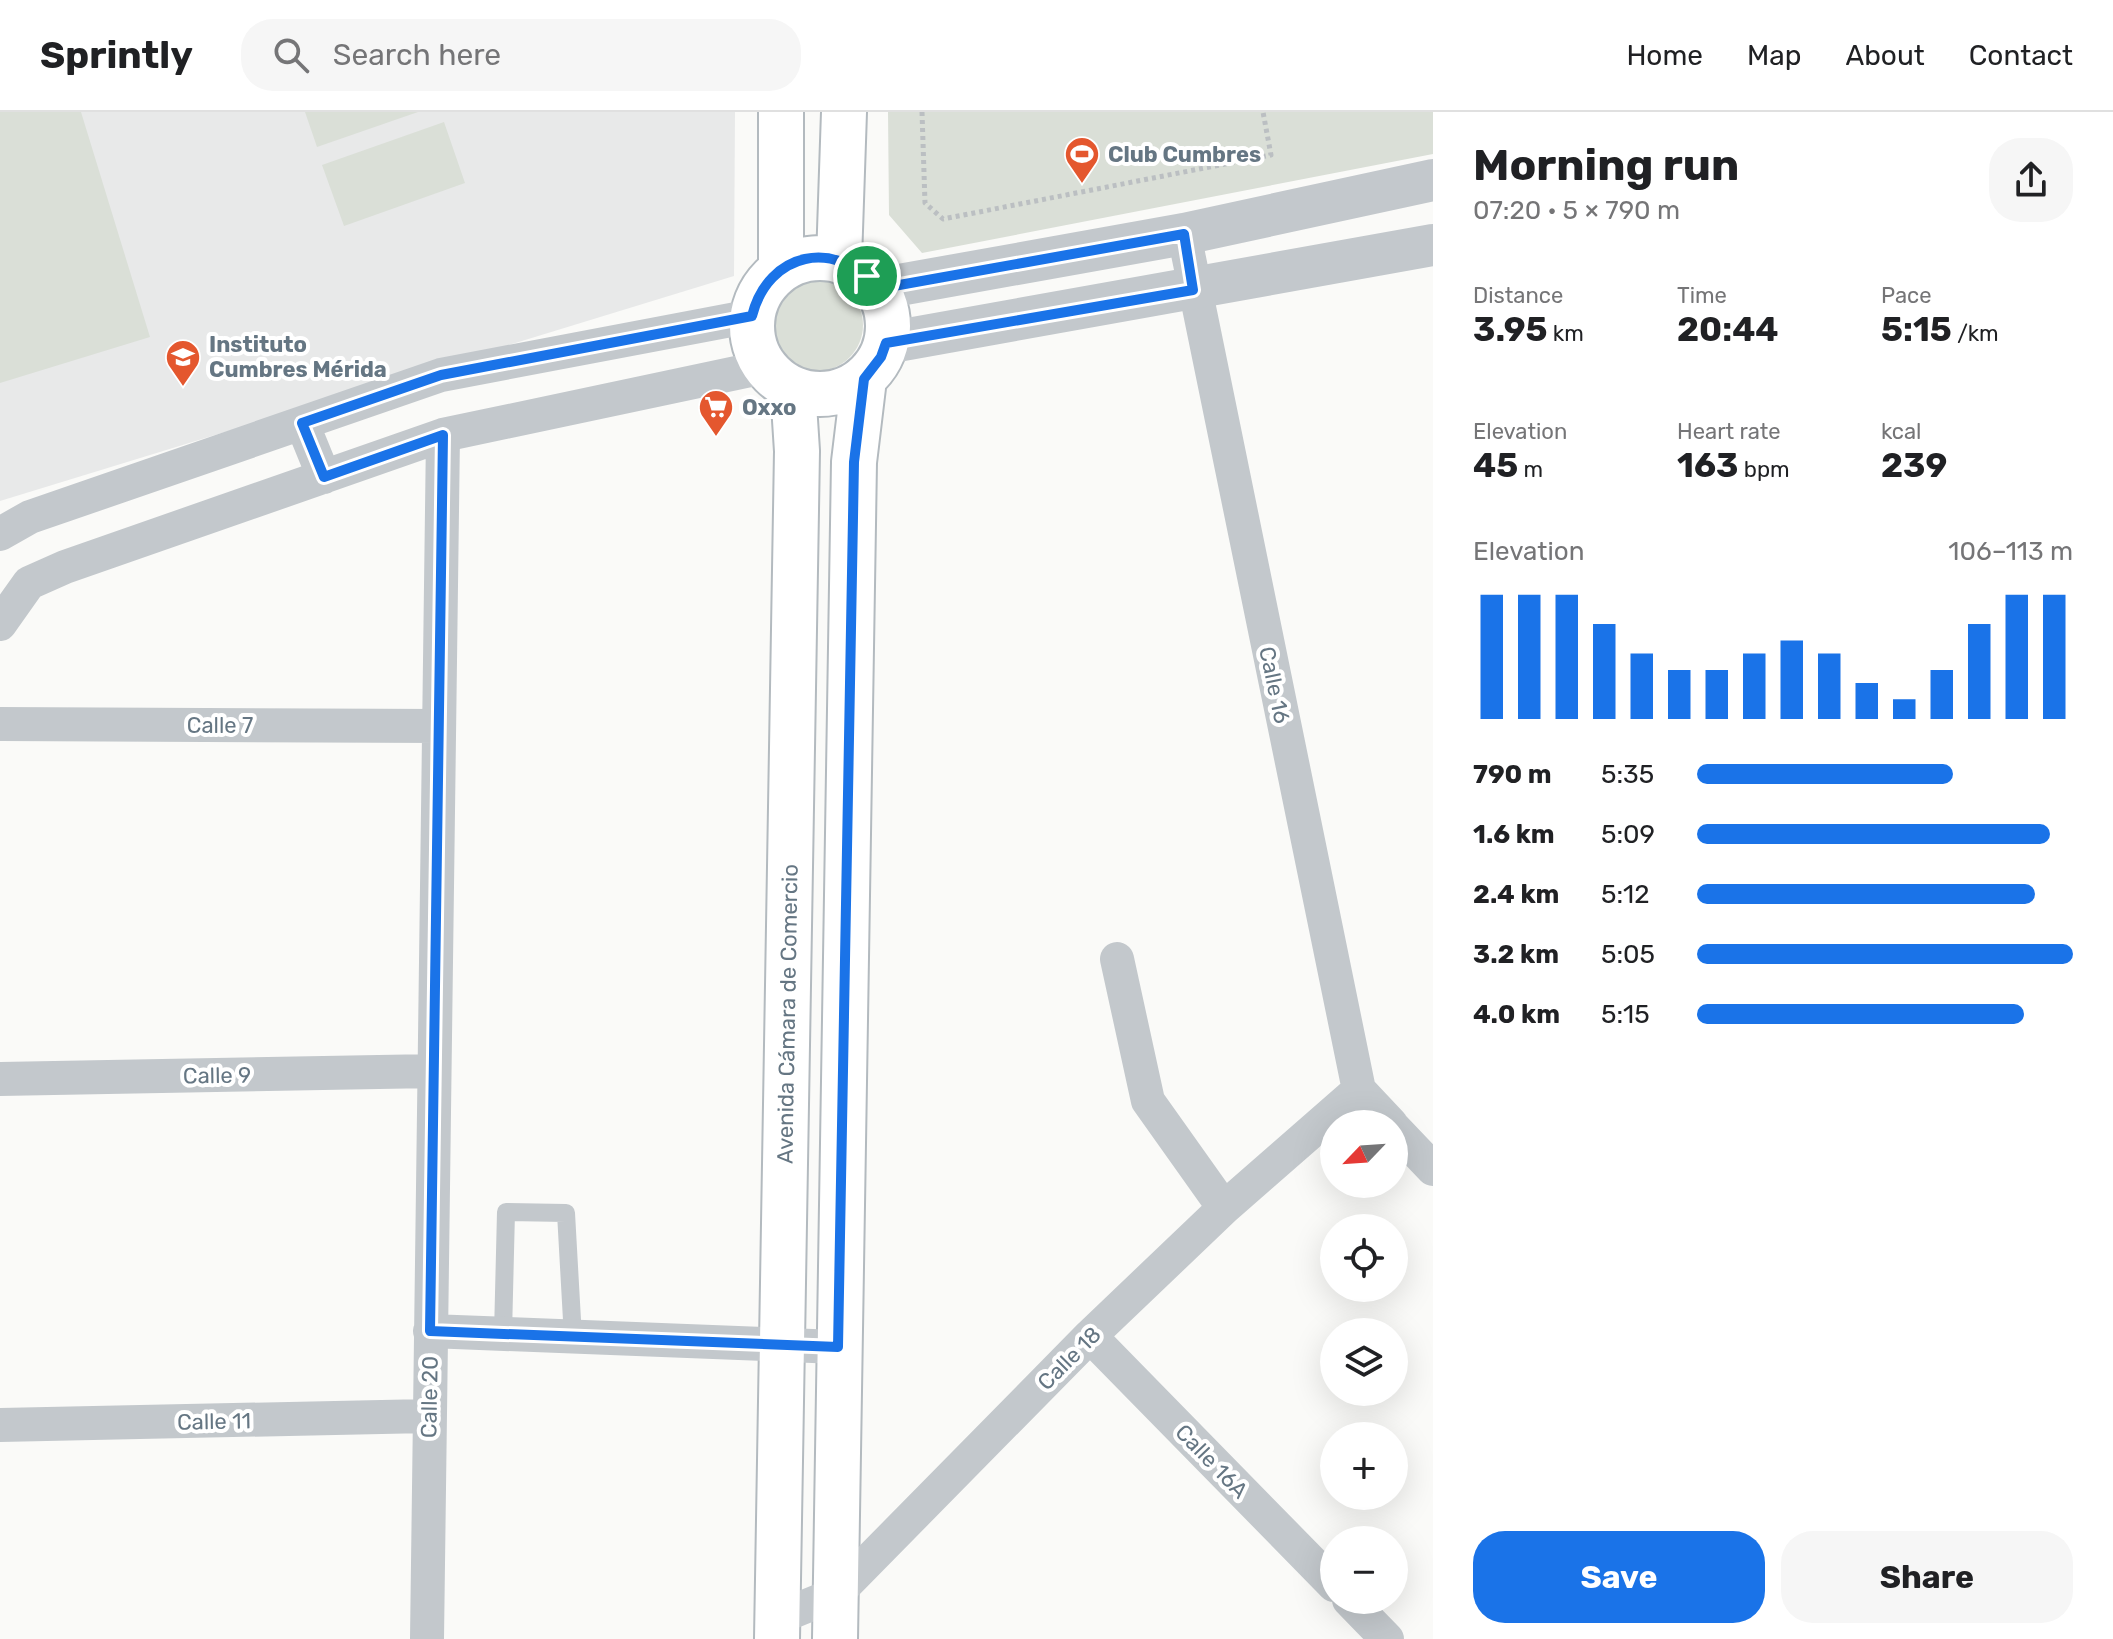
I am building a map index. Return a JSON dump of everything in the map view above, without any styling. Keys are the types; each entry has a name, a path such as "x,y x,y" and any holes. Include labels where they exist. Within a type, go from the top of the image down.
{"main road":[{"path":"781,112 781,269"},
{"path":"839,260 844,112"},
{"path":"835,1639 854,462 888,315 877,289 867,276 839,260 819,257 799,260 781,269 761,290 752,316 754,343 779,378 830,394 875,361"},
{"name":"Avenida Cámara de Comercio","path":"777,1628 797,467 779,378"}],"street":[{"path":"877,289 1184,234 1433,180"},
{"name":"Calle 16","path":"1184,234 1359,1090"},
{"path":"875,361 1193,290 1433,245"},
{"path":"0,534 30,517 441,375 752,316"},
{"path":"0,624 29,583 443,435 779,378"},
{"path":"302,423 324,477"},
{"name":"Calle 20","path":"427,1639 443,435"},
{"name":"Calle 7","path":"0,724 439,726"},
{"path":"1117,959 1148,1101 1224,1208"},
{"name":"Calle 9","path":"0,1079 434,1071"},
{"path":"1359,1090 1377,1110"},
{"name":"Calle 18","path":"777,1628 836,1594 1090,1336 1224,1208 1359,1090"},
{"path":"1408,1143 1433,1169"},
{"path":"430,1331 838,1347"},
{"name":"Calle 16A","path":"1090,1336 1320,1571"},
{"name":"Calle 11","path":"0,1425 428,1416"},
{"path":"1363,1614 1387,1639"}],"lane":[{"path":"503,1334 506,1212 566,1213 573,1338"}],"path":[{"path":"922,112 925,203 943,219 1271,155 1263,112"}],"shaded area":[{"name":"Instituto Cumbres Mérida","path":"0,112 735,112 734,276 0,501"},
{"path":"0,112 81,112 150,337 0,383"},
{"path":"305,112 418,112 317,147"},
{"name":"Club Cumbres","path":"888,112 1433,112 1433,154 922,253 889,215"},
{"path":"444,122 465,183 344,226 322,165"},
{"path":"817,279 835,283 849,293 859,307 863,325 859,343 849,357 835,367 817,371 799,367 785,357 775,343 771,325 775,307 785,293 799,283"}],"place":[{"name":"Club Cumbres","path":"1082,185"},
{"name":"Instituto Cumbres Mérida","path":"183,388"},
{"name":"Oxxo","path":"716,438"}],"route":[{"path":"1184,234 1193,290 886,343 874,369 864,379 854,462 838,1347 430,1331 443,435 324,477 302,423 441,375 752,316 755,302 770,278 799,260 819,257 839,260 867,276 877,289 1184,234"}]}
